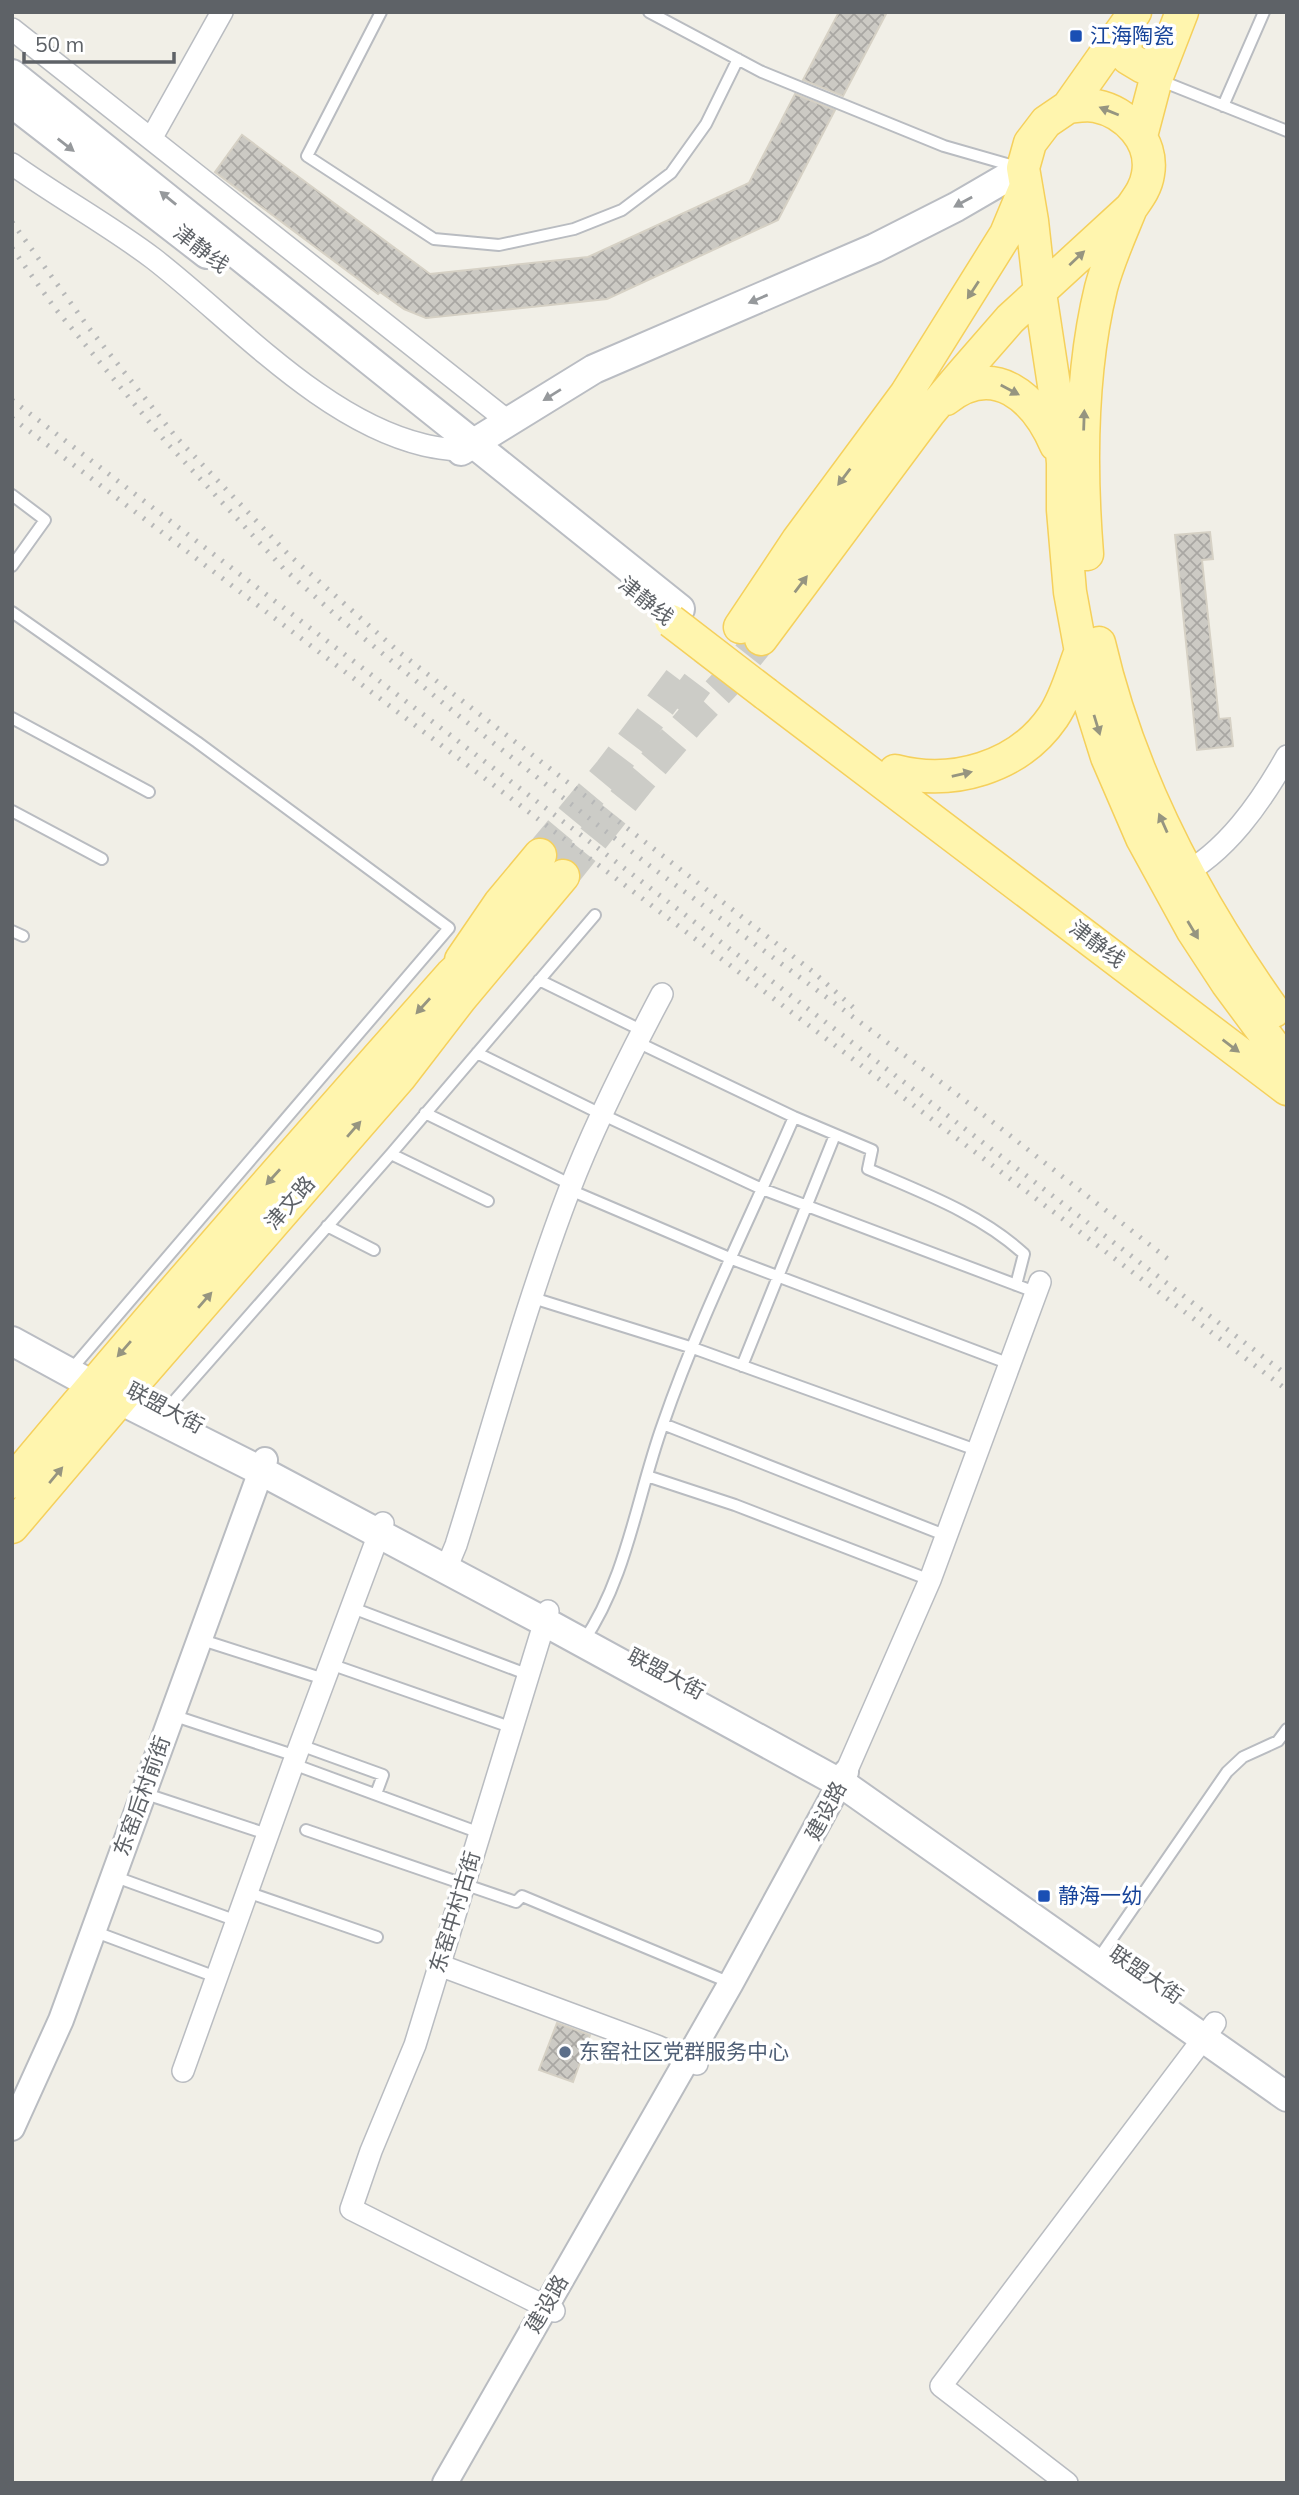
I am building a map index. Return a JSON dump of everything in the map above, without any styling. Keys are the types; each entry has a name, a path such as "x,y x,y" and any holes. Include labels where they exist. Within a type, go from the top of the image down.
{"main road":[{"path":"1132,17 1125,47 1128,58 1143,68 1154,64 1177,25"},
{"path":"1068,107 1093,105 1115,112 1131,124 1141,136 1146,149 1149,172 1143,191 1131,208 1010,320 743,627 798,540 913,383 1006,234 1024,177 1030,144 1046,122 1068,107 1132,17"},
{"path":"1141,136 1156,79 1177,25"},
{"name":"津静线","path":"12,74 675,615 1287,1088"},
{"name":"津静线","path":"12,103 468,447"},
{"path":"1024,177 1051,356 1063,463 1063,510 1070,592 1091,706 1107,757 1142,838 1221,933 1284,1048"},
{"path":"468,447 594,369 875,248 956,207 1024,177"},
{"path":"1131,208 1101,288 1089,351 1083,469 1091,611 1106,675 1130,748 1171,842 1177,878"},
{"path":"929,413 956,391 978,382 995,383 1014,391 1040,414 1063,463"},
{"path":"895,771 917,777 957,776 995,763 1018,751 1036,737 1063,700 1091,611"},
{"name":"津静线","path":"770,688 895,771 1176,983 1284,1048"},
{"name":"津文路","path":"12,1482 98,1381 451,975 558,871 524,950 444,1040 400,1076 98,1381 12,1527"},
{"path":"12,1327 98,1381"},
{"path":"12,1341 98,1381 381,1528 844,1781 1102,1954 1209,2031 1287,2097"},
{"path":"1209,2031 1287,2074"}],"street":[{"path":"151,139 222,12"},
{"path":"12,29 509,422"},
{"path":"12,164 150,257 316,393 397,436 425,445 468,447"},
{"path":"1177,878 1206,859 1244,821 1287,756"},
{"path":"448,1564 571,1188 601,1114 662,994"},
{"path":"844,1781 947,1536 1010,1364 1031,1286"},
{"name":"东窑后村前街","path":"12,2128 61,2020 263,1466"},
{"path":"183,2071 381,1528"},
{"name":"东窑中村古街","path":"547,1617 415,2045 351,2209 550,2309"},
{"name":"建设路","path":"445,2483 550,2309 736,1985 844,1781"},
{"path":"439,1965 576,2015 692,2062"},
{"path":"1067,2483 940,2386 1209,2031"},
{"name":"建设路","path":"456,2483 550,2309"}],"lane":[{"path":"381,12 307,156 434,239 499,245 574,229 622,210 671,173 706,124 738,59"},
{"path":"649,12 762,72 1024,177"},
{"path":"1223,106 1264,12"},
{"path":"1156,79 1287,131"},
{"path":"12,495 45,520 12,566"},
{"path":"12,612 197,742 449,928 98,1381"},
{"path":"12,718 149,792"},
{"path":"12,811 102,859"},
{"path":"162,1414 391,1154 595,915"},
{"path":"12,931 23,936"},
{"path":"538,981 794,1117 872,1150 868,1169 933,1197 1006,1238 1024,1254 1031,1286"},
{"path":"477,1053 762,1189 1031,1286"},
{"path":"425,1113 571,1188 732,1259 1010,1364"},
{"path":"586,1638 604,1608 615,1580 663,1424 693,1348 794,1117"},
{"path":"742,1366 835,1135"},
{"path":"391,1154 488,1202"},
{"path":"327,1226 374,1250"},
{"path":"533,1298 693,1348 979,1451"},
{"path":"663,1424 947,1536"},
{"path":"647,1476 735,1505 930,1580"},
{"path":"350,1607 529,1675"},
{"path":"199,1639 327,1671 513,1728"},
{"path":"172,1715 296,1755 383,1774 376,1794"},
{"path":"1102,1954 1227,1772 1243,1757 1278,1741 1287,1729"},
{"path":"296,1755 376,1794 480,1833"},
{"path":"144,1793 268,1834"},
{"path":"306,1830 516,1902 522,1896 736,1985"},
{"path":"113,1876 237,1921"},
{"path":"247,1892 377,1937"},
{"path":"93,1931 216,1977"}],"building":[{"path":"839,12 887,12 843,96 803,80"},
{"path":"795,94 835,110 778,220 607,299 426,318 404,309 380,292 378,294 215,172 242,135 430,274 588,257 749,183"},
{"path":"1210,532 1213,559 1202,560 1219,719 1230,718 1233,746 1197,750 1175,535"},
{"name":"东窑社区党群服务中心","path":"557,2023 590,2035 573,2082 539,2070"}],"tunnel":[{"path":"678,709 740,627"},
{"path":"563,876 639,781 761,639"},
{"path":"540,855 610,771 682,676"}],"railway":[{"path":"12,222 89,328 176,437 288,554 399,652 812,971 854,1008"},
{"path":"12,248 54,307 165,441 284,569 339,618 650,866 958,1095 1168,1259"},
{"path":"12,400 1287,1375"},
{"path":"12,418 1287,1390"}],"place":[{"name":"江海陶瓷","path":"1076,36"},
{"name":"静海一幼","path":"1044,1896"},
{"name":"东窑社区党群服务中心","path":"565,2052"}]}
